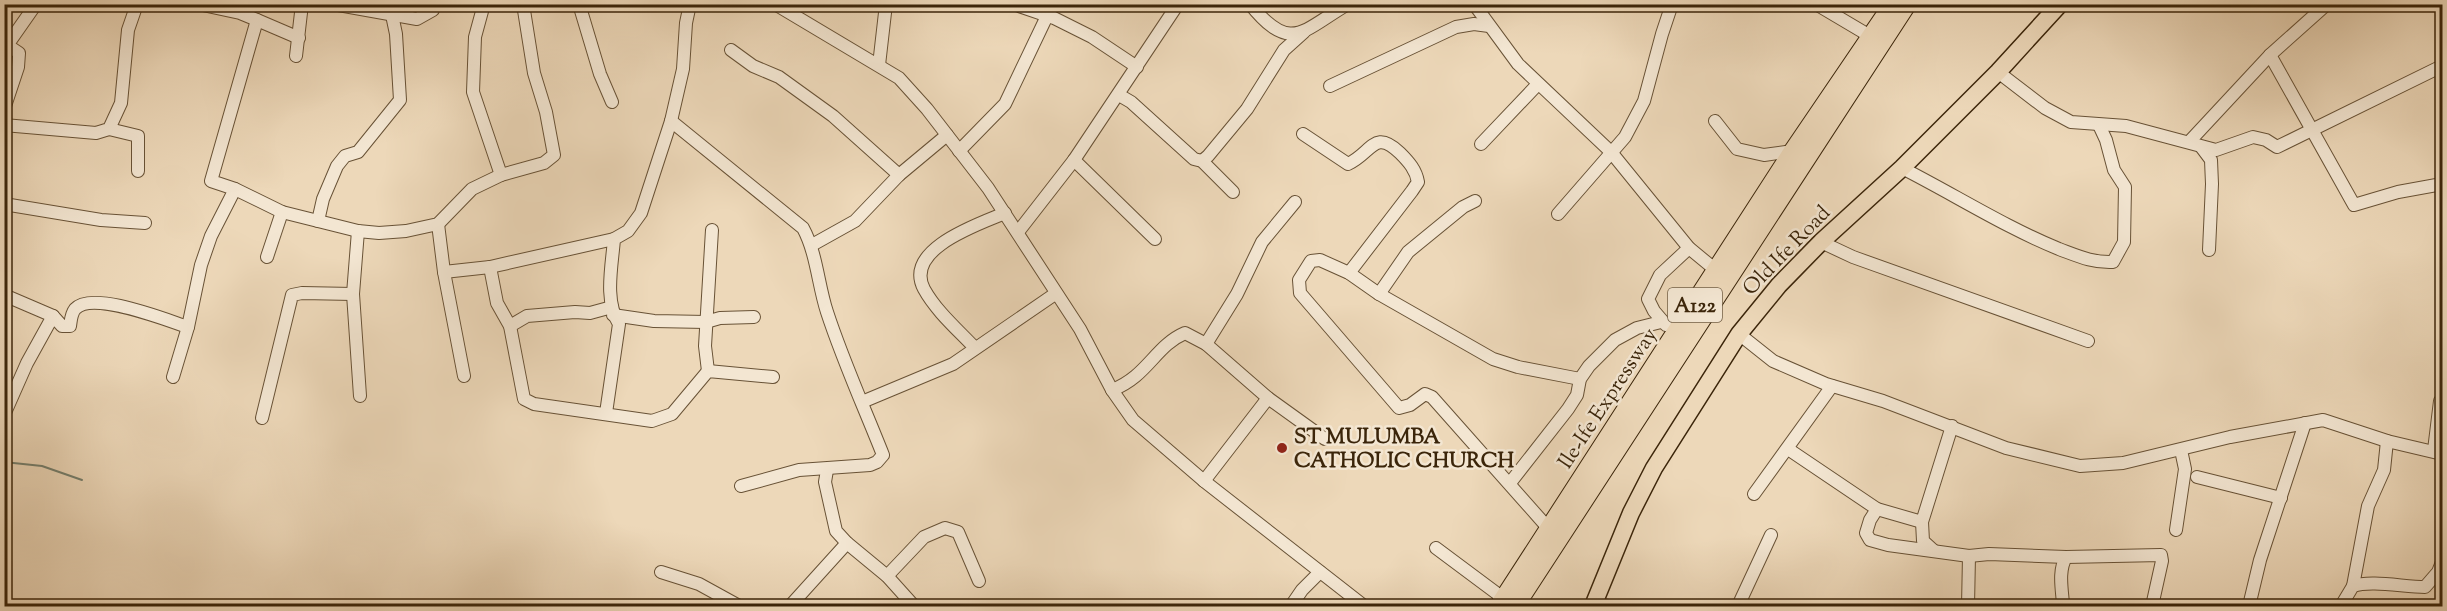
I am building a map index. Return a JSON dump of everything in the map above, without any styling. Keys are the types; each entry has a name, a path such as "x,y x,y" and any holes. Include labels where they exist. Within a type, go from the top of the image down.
{"highway":[{"name":"Ile-Ife Expressway","path":"1506,604 1549,529 1793,152 1893,4"},
{"name":"Ile-Ife Expressway","path":"1506,604 1907,4"}],"main road":[{"name":"Old Ife Road","path":"1594,605 1631,513 1654,468 1739,334 1779,285 1821,242 1902,168 2045,4"},
{"name":"Old Ife Road","path":"1594,605 1620,509 1644,464 1730,328 1771,278 1812,235 1998,72 2060,4"}],"street":[{"path":"4,109 18,67 19,53 6,44 36,4"},
{"path":"109,129 121,103 128,30 137,4"},
{"path":"198,4 240,13 299,38"},
{"path":"296,56 302,4"},
{"path":"333,4 417,19 433,10 434,4"},
{"path":"484,4 475,37 473,92 501,175"},
{"path":"257,20 211,181 235,189 282,212 358,231 379,233 406,231 438,224 472,189 501,175 544,163 554,156 546,112 534,73 523,4"},
{"path":"579,4 600,74 612,102"},
{"path":"444,272 490,267 614,239 628,231 641,213 671,120 683,69 686,23 690,4"},
{"path":"879,65 886,4"},
{"path":"1013,4 1047,16 1092,37 1137,67"},
{"path":"1018,232 1074,160 1178,4"},
{"path":"1250,4 1265,22 1284,34 1304,32"},
{"path":"1202,161 1247,109 1284,50 1331,9 1348,4"},
{"path":"1474,4 1518,64 1611,152 1689,248 1717,271"},
{"path":"1558,214 1625,137 1644,101 1672,4"},
{"path":"1816,4 1870,36"},
{"path":"2189,142 2270,55 2327,4"},
{"path":"782,7 899,78 927,109 1018,232 1055,294 1080,329 1112,390 1133,420 1204,482 1364,606"},
{"path":"318,221 323,199 337,166 345,156 358,152 400,100 396,34 392,15"},
{"path":"959,151 1005,104 1047,16"},
{"path":"1330,86 1456,27 1474,24 1489,26"},
{"path":"1284,34 1284,50"},
{"path":"731,50 753,66 779,77 833,116 899,175"},
{"path":"2270,55 2313,130 2349,200 2354,205 2398,192 2442,184"},
{"path":"1998,72 2054,113 2072,122 2126,126 2216,150 2253,137 2265,140 2277,147 2442,66"},
{"path":"1481,144 1538,84"},
{"path":"1119,95 1131,102 1194,159 1202,161 1233,192"},
{"path":"671,120 803,228 812,245 824,302 841,353 883,455 877,462 870,465 827,470 799,470 741,486"},
{"path":"1715,121 1737,149 1764,155 1793,152"},
{"path":"4,125 96,133 109,129 138,136 138,171"},
{"path":"1902,168 2040,241 2097,263 2112,262 2124,242 2126,187 2114,170 2106,140 2099,125"},
{"path":"1303,134 1348,164 1361,158 1371,146 1381,142 1390,143 1416,172 1418,182 1349,273"},
{"path":"812,245 855,221 899,175 947,135"},
{"path":"2202,148 2211,160 2210,250"},
{"path":"1074,160 1155,239"},
{"path":"173,377 188,327 201,265 211,236 235,189"},
{"path":"1379,294 1408,252 1463,207 1475,201"},
{"path":"1206,344 1237,294 1262,242 1295,202"},
{"path":"4,204 101,220 145,223"},
{"path":"267,257 282,212"},
{"path":"975,348 938,308 923,287 922,270 927,255 958,232 1005,213"},
{"path":"438,224 444,272 464,376"},
{"path":"490,267 497,303 510,326 524,399 534,404 652,421 672,414 708,371 705,346 712,230"},
{"path":"358,231 353,294 360,396"},
{"path":"606,413 619,324 610,297 614,239"},
{"path":"1821,242 1852,257 2088,341"},
{"path":"1676,334 1661,321 1648,299 1660,275 1689,248"},
{"path":"1549,529 1432,397 1425,394 1410,405 1399,408 1300,293 1299,280 1311,261 1320,260 1349,273 1379,294 1492,359 1518,367 1580,379"},
{"path":"262,418 292,295 302,293 353,294"},
{"path":"862,402 953,364 1055,294"},
{"path":"4,295 52,316 62,326 70,326 71,315 76,307 86,302 109,304 188,327"},
{"path":"510,326 527,316 574,312 613,311 654,321 706,322 720,318 754,317"},
{"path":"4,415 27,363 52,316"},
{"path":"1510,483 1568,409 1577,395 1580,379 1615,340 1637,328 1661,321"},
{"path":"1112,390 1141,374 1173,338 1185,333 1206,344 1268,398 1325,439"},
{"path":"1739,334 1773,361 1832,386 1952,426 2006,448 2080,466 2106,466 2230,437 2323,420 2387,441 2438,452 2440,401 2442,399"},
{"path":"708,371 773,377"},
{"path":"1754,494 1832,386"},
{"path":"1204,482 1268,398"},
{"path":"2249,606 2260,560 2305,423"},
{"path":"1935,552 1923,541 1922,522 1952,426"},
{"path":"2341,606 2353,586 2368,506 2384,470 2387,441"},
{"path":"1788,449 1877,509 1922,522"},
{"path":"2176,530 2185,469 2181,450"},
{"path":"827,470 825,482 836,531 887,576 914,606"},
{"path":"2197,477 2282,498"},
{"path":"1877,509 1866,533 1870,540 1935,552 1970,556 1989,554 2066,557 2161,555 2162,561 2152,606"},
{"path":"887,576 924,537 945,528 958,532 979,581"},
{"path":"1738,606 1771,536"},
{"path":"790,606 847,543"},
{"path":"1436,548 1506,604"},
{"path":"1968,606 1970,556"},
{"path":"2066,557 2062,564 2061,584 2063,604 2067,606"},
{"path":"1302,558 1304,579 1302,590"},
{"path":"2353,586 2363,582 2400,587 2425,587 2438,572 2442,562"},
{"path":"661,572 699,584 739,606"},
{"path":"1291,606 1302,590 1320,572"}],"waterway":[{"path":"4,462 42,466 82,480"}],"place":[{"name":"ST MULUMBA CATHOLIC CHURCH","path":"1282,448"}]}
